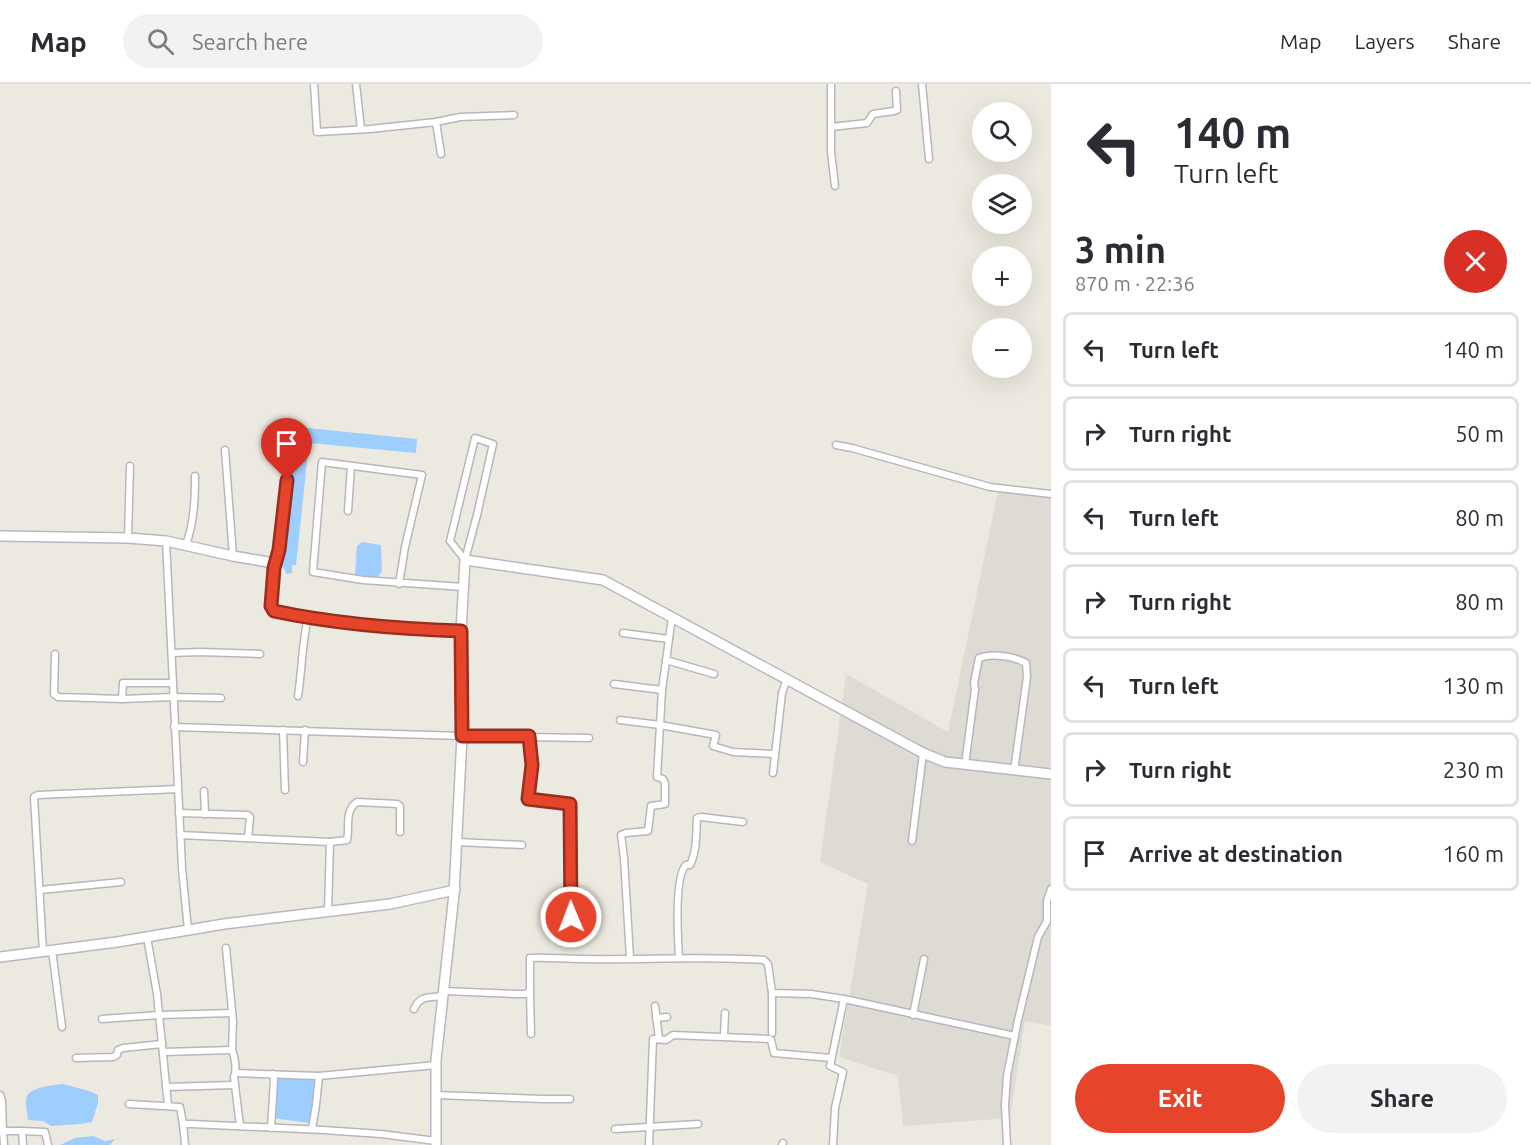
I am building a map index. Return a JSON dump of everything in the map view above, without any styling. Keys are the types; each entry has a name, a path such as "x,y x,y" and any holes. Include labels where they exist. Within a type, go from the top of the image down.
{"street":[{"path":"314,84 317,132 436,122 460,117 514,115"},
{"path":"356,84 361,129"},
{"path":"831,84 831,152 835,186"},
{"path":"922,84 929,159"},
{"path":"831,127 867,123 873,114 897,110 896,90"},
{"path":"436,122 441,154"},
{"path":"183,1124 381,1134 436,1143 436,1065 457,842 462,736 461,631 465,560 493,444 475,438 450,541 465,560 603,580 923,753 945,762 1051,774"},
{"path":"291,439 279,550 274,568 271,606 274,611 365,625 461,631"},
{"path":"836,445 990,487 1051,494"},
{"path":"225,450 233,556"},
{"path":"399,584 422,474 322,462 313,572 399,584 463,588"},
{"path":"128,538 130,466"},
{"path":"348,511 351,466"},
{"path":"186,545 192,528 195,506 195,476"},
{"path":"0,536 128,538 166,541 268,562 274,568"},
{"path":"166,541 180,835 188,930"},
{"path":"298,696 308,617"},
{"path":"630,958 621,835 648,831 651,806 665,804 665,783 663,779 657,777 662,690 672,617"},
{"path":"623,633 669,639"},
{"path":"172,653 260,654"},
{"path":"56,654 55,696 122,699 221,698"},
{"path":"965,765 979,658 988,655 1026,663 1027,677 1014,771"},
{"path":"666,660 714,674"},
{"path":"773,773 782,693 787,679"},
{"path":"122,699 123,683 172,683"},
{"path":"614,684 662,690"},
{"path":"620,720 716,735 713,746 734,752 774,754"},
{"path":"174,727 589,738"},
{"path":"283,730 285,790"},
{"path":"303,762 305,730"},
{"path":"529,736 532,765 528,799 570,804 572,939"},
{"path":"912,841 923,753"},
{"path":"62,1027 40,890 34,797 178,789"},
{"path":"204,791 205,814"},
{"path":"180,835 330,842 347,840 348,816 353,804 357,802 400,806 400,832"},
{"path":"179,813 248,815 250,817 248,838"},
{"path":"679,958 677,934 681,869 691,863 696,841 697,818 743,822"},
{"path":"328,911 330,842"},
{"path":"457,842 522,845"},
{"path":"40,890 121,882"},
{"path":"1007,1145 1005,1105 1007,1076 1038,937 1047,921 1047,902 1051,889"},
{"path":"0,957 390,904 454,890"},
{"path":"147,937 157,994 168,1105"},
{"path":"226,948 232,1013 232,1050 236,1073 234,1077 240,1126"},
{"path":"531,1034 530,958 545,957 764,960 768,964 772,993 772,1033"},
{"path":"913,1015 924,959"},
{"path":"414,1009 422,998 444,994 526,994 530,991"},
{"path":"772,993 811,994 844,999 1015,1036"},
{"path":"833,1145 835,1108 843,1072 830,1066 844,999"},
{"path":"655,1006 658,1039"},
{"path":"724,1036 725,1012"},
{"path":"102,1019 232,1013"},
{"path":"656,1018 668,1017"},
{"path":"649,1145 653,1040 668,1039 671,1035 768,1039 771,1041 774,1053 831,1058"},
{"path":"76,1058 113,1057 117,1055 118,1050 123,1048 162,1044"},
{"path":"163,1052 232,1050"},
{"path":"236,1073 319,1076 436,1065"},
{"path":"272,1128 273,1074"},
{"path":"312,1129 319,1076"},
{"path":"166,1087 235,1085"},
{"path":"0,1095 4,1145"},
{"path":"436,1095 570,1099"},
{"path":"129,1104 180,1107 184,1145"},
{"path":"615,1129 698,1124"},
{"path":"2,1131 45,1132 48,1145"},
{"path":"22,1131 23,1145"}],"shaded area":[{"path":"999,486 1051,494 1051,1026 1025,1021 1010,1118 903,1126 898,1076 839,1057 868,884 820,862 846,674 948,732"}],"water":[{"path":"293,428 417,439 416,453 309,443 296,565 292,565 292,573 287,574 278,560"},
{"path":"362,542 381,545 382,571 376,579 365,579 355,575 357,546"},
{"path":"274,1074 316,1076 310,1123 272,1118"},
{"path":"63,1084 98,1095 92,1122 51,1126 43,1121 28,1120 26,1101 29,1093 43,1087"},
{"path":"93,1136 105,1141 115,1139 110,1145 60,1145 75,1138"}],"route":[{"path":"287,480 279,550 274,568 271,606 274,611 365,625 461,631 462,736 529,736 532,765 528,799 570,804 571,917"}]}
